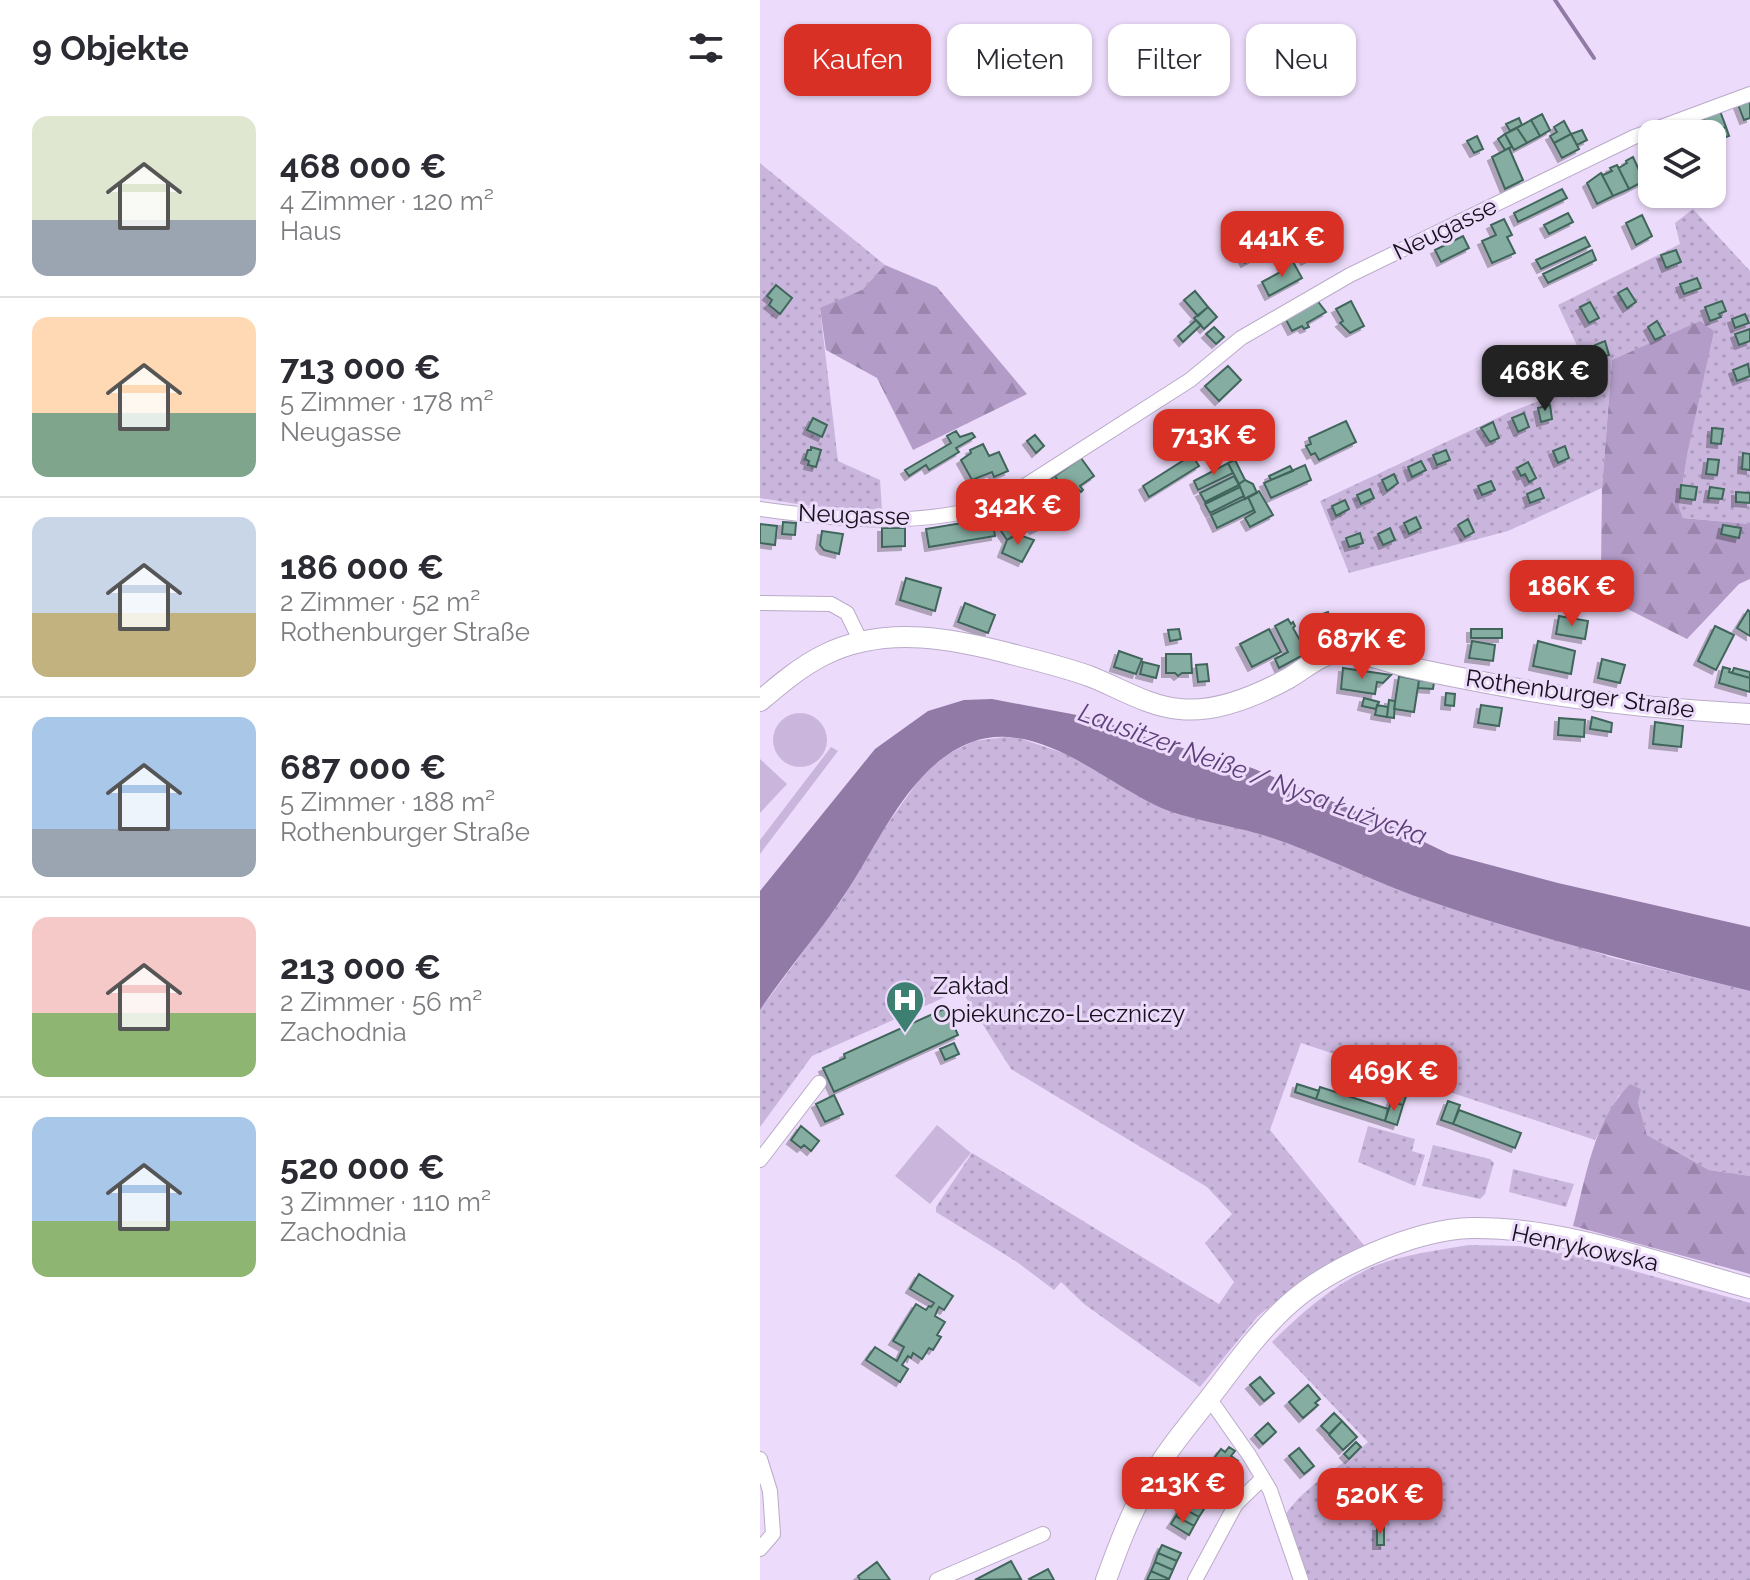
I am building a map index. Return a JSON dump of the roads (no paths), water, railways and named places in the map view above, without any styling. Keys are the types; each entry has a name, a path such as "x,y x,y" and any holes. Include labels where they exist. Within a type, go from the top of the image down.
{"street":[{"name":"Neugasse","path":"760,509 826,517 891,520 978,510 998,503 1190,380 1241,338 1350,275 1634,137 1750,94"},
{"path":"760,603 831,604 847,613 861,642"},
{"name":"Rothenburger Straße","path":"760,701 813,661 861,642 902,636 936,637 1065,668 1143,700 1181,709 1200,709 1243,698 1286,680 1325,656 1346,652 1538,693 1655,708 1750,714"},
{"path":"760,1160 819,1083"},
{"name":"Henrykowska","path":"1106,1580 1128,1522 1147,1484 1253,1342 1290,1303 1325,1278 1371,1254 1420,1238 1468,1228 1533,1232 1750,1288"},
{"path":"1209,1398 1263,1478 1280,1515 1301,1580"},
{"path":"760,1459 770,1491 773,1534 760,1549"},
{"path":"1195,1580 1236,1504 1263,1478"},
{"path":"937,1580 1043,1534"}],"water":[{"name":"Lausitzer Neiße / Nysa Łużycka","path":"992,699 1098,719 1148,738 1252,768 1389,825 1449,854 1558,883 1750,927 1750,991 1580,947 1453,909 1285,842 1167,810 1044,745 1020,738 996,737 972,742 950,753 913,788 843,897 760,1010 760,891 875,749 928,711 964,700"}],"waterway":[{"path":"1555,0 1594,58"}],"place":[{"name":"Zakład Opiekuńczo-Leczniczy","path":"905,1034"}]}
